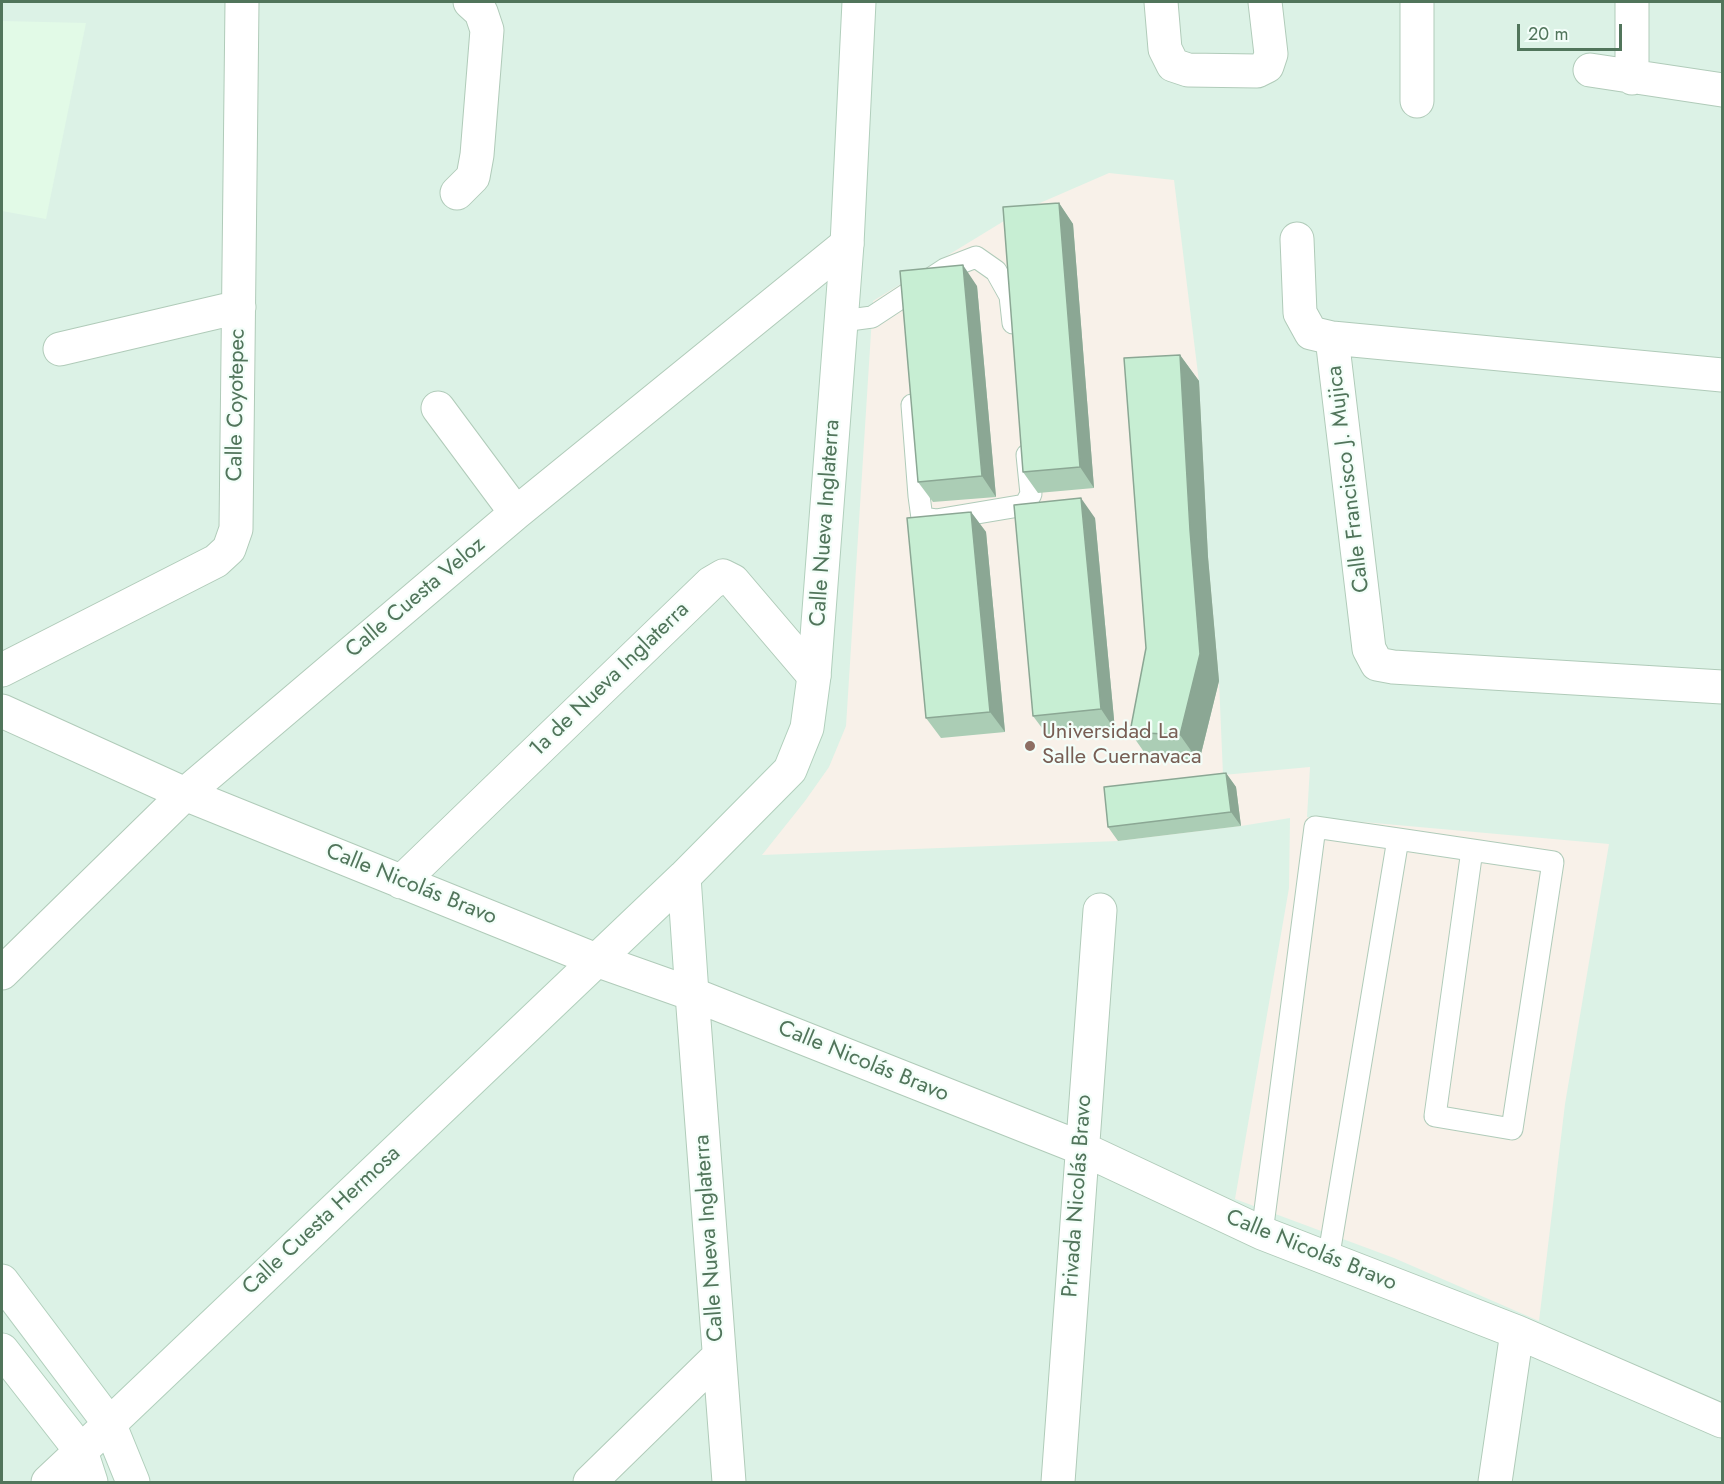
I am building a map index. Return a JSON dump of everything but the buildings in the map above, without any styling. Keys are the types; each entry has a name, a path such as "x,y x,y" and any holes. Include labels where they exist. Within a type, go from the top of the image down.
{"street":[{"name":"Calle Coyotepec","path":"2,670 216,561 230,549 236,529 242,2"},
{"path":"457,193 473,177 477,155 487,30 481,12 470,2"},
{"name":"Calle Nueva Inglaterra","path":"596,960 684,877 790,770 807,729 814,676 842,321 859,2"},
{"path":"1161,2 1165,49 1173,65 1188,70 1257,70 1267,66 1271,54 1265,2"},
{"path":"1416,101 1417,2"},
{"path":"1632,2 1632,78"},
{"path":"1590,70 1722,90"},
{"path":"1297,238 1300,313 1311,333 1332,338"},
{"name":"Calle Cuesta Veloz","path":"2,973 185,794 516,513 847,244"},
{"path":"60,349 238,307"},
{"name":"Calle Francisco J. Mujica","path":"1722,375 1332,338 1370,650 1377,664 1393,667 1722,687"},
{"path":"438,408 516,513"},
{"name":"1a de Nueva Inglaterra","path":"401,882 702,591 723,576 733,581 814,676"},
{"name":"Calle Nicolás Bravo","path":"2,711 185,794 401,882 1081,1148 1262,1233 1516,1332 1722,1421"},
{"name":"Calle Nueva Inglaterra","path":"684,877 729,1482"},
{"name":"Privada Nicolás Bravo","path":"1058,1482 1100,910"},
{"name":"Calle Cuesta Hermosa","path":"48,1482 596,960"},
{"path":"2,1281 109,1423 133,1482"},
{"path":"1495,1482 1516,1332"},
{"path":"2,1350 81,1450 91,1482"},
{"path":"590,1482 719,1356"}],"lane":[{"path":"842,321 872,317 945,269 976,257 996,271 1010,296 1015,343"},
{"path":"904,297 905,320"},
{"path":"911,391 922,518 936,520 1025,505 1031,494 1025,436"},
{"path":"1262,1233 1315,827 1398,838 1553,862 1512,1129 1435,1116 1472,850"},
{"path":"1328,1260 1398,838"}],"shaded area":[{"path":"2,2 1722,2 1722,1482 2,1482"},
{"path":"2,21 86,23 46,219 2,211"},
{"name":"Universidad La Salle Cuernavaca","path":"1109,173 1174,180 1199,382 1223,775 1310,767 1307,817 1609,844 1565,1104 1539,1321 1394,1258 1235,1199 1289,888 1290,818 1118,841 762,855 829,767 846,726 873,301 1017,213"}],"place":[{"name":"Universidad La Salle Cuernavaca","path":"1030,746"}]}
